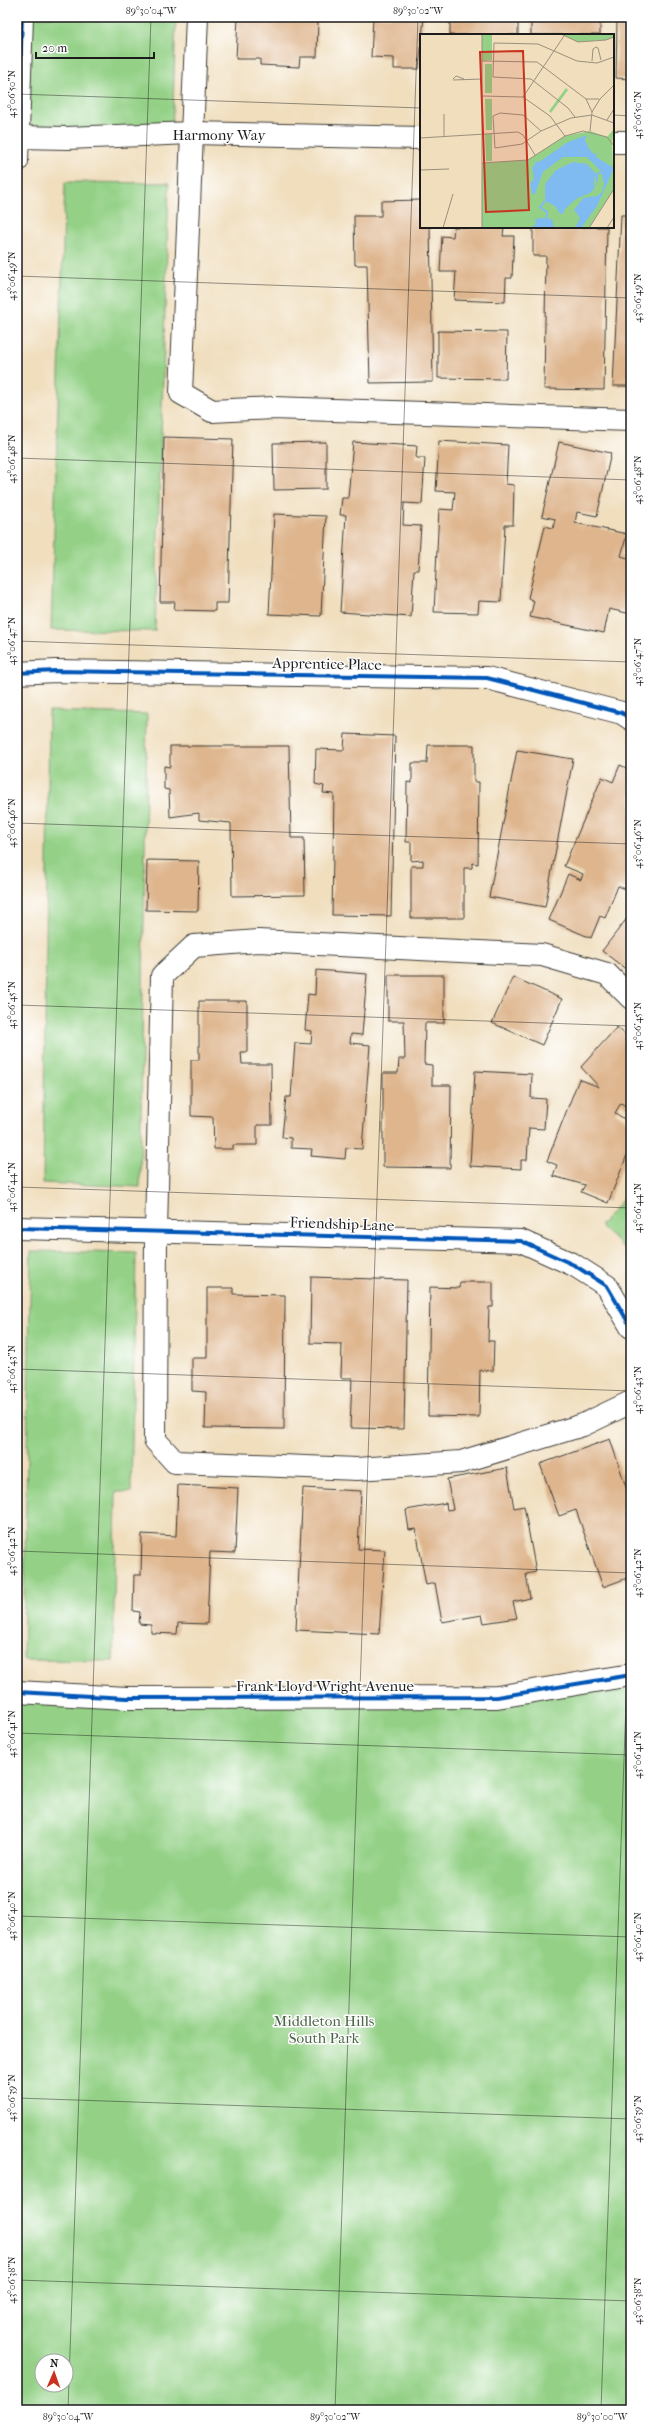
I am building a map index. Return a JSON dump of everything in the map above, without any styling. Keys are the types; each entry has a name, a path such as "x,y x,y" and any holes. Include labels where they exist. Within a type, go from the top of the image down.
{"street":[{"path":"17,161 22,17"},
{"path":"197,17 181,393 212,411 273,408 631,420"},
{"name":"Harmony Way","path":"18,137 67,138 192,133 420,138"},
{"path":"614,142 631,142"},
{"name":"Apprentice Place","path":"17,673 56,670 487,678 628,711"},
{"path":"631,998 607,974 542,955 258,941 194,946 162,976 156,1231 155,1440 175,1462 357,1469 461,1462 583,1425 631,1402"},
{"name":"Friendship Lane","path":"17,1228 521,1242 574,1265 607,1286 631,1327"},
{"name":"Frank Lloyd Wright Avenue","path":"17,1692 127,1698 497,1697 631,1675"}],"green space":[{"path":"22,17 176,17 172,135 18,137"},
{"path":"65,182 169,183 155,631 51,630"},
{"path":"49,711 147,714 140,1187 43,1183"},
{"path":"631,1190 631,1246 627,1251 600,1226"},
{"path":"31,1251 136,1253 131,1492 116,1492 113,1661 23,1660"},
{"name":"Middleton Hills South Park","path":"631,1675 631,2410 17,2410 17,1692 497,1697"}],"building":[{"path":"238,17 318,17 317,57 300,57 299,67 260,65 260,59 236,59"},
{"path":"373,17 424,17 422,34 420,34 419,69 394,69 394,58 371,57"},
{"path":"450,17 518,17 518,34 450,34"},
{"path":"531,17 600,17 600,34 531,34"},
{"path":"617,17 631,17 631,79 616,78"},
{"path":"420,200 420,228 430,228 433,382 370,383 367,265 355,265 354,216 381,216 381,201"},
{"path":"621,215 631,215 631,386 613,386"},
{"path":"454,228 504,228 503,236 514,236 512,278 506,278 505,302 454,300 456,272 440,272 442,236 453,237"},
{"path":"533,228 607,228 604,390 544,389 546,256 533,256"},
{"path":"438,331 507,332 506,379 438,378"},
{"path":"164,437 233,439 228,603 215,603 215,611 174,610 175,602 160,602"},
{"path":"439,441 508,445 506,484 514,485 513,525 505,525 501,602 479,601 478,613 434,612 439,509 453,510 455,492 436,491"},
{"path":"326,442 326,489 274,490 273,443"},
{"path":"353,442 417,446 416,458 425,458 422,504 404,503 403,525 421,526 418,570 414,570 411,617 340,612 346,515 340,515 342,498 348,498"},
{"path":"559,442 611,453 597,516 577,512 575,523 627,534 621,556 631,559 631,614 609,609 604,633 530,617 534,601 528,598 545,526 553,528 555,519 542,516"},
{"path":"274,514 326,516 321,616 269,614"},
{"path":"345,734 395,736 391,916 332,915 334,794 323,793 324,786 315,784 316,749 344,750"},
{"path":"428,745 474,745 474,782 479,782 478,864 472,863 472,868 464,868 464,918 411,918 411,866 423,866 423,860 411,861 411,842 406,842 407,782 412,783 412,763 427,763"},
{"path":"170,746 289,746 291,838 304,838 305,895 232,896 231,823 199,820 199,813 170,817 169,790 164,789 164,766 170,767"},
{"path":"517,750 573,759 545,907 489,897"},
{"path":"620,765 631,770 631,883 628,890 618,886 605,918 600,916 591,938 549,920 568,874 581,880 583,874 564,866 602,777 613,782"},
{"path":"147,860 199,861 198,911 146,910"},
{"path":"631,913 631,973 602,951"},
{"path":"316,970 367,974 362,1035 351,1034 350,1043 370,1045 362,1149 346,1148 345,1159 311,1156 312,1149 291,1148 291,1138 282,1137 286,1097 291,1097 295,1043 311,1044 312,1031 305,1030 308,994 315,995"},
{"path":"388,975 444,975 444,1023 425,1023 424,1064 432,1065 432,1085 451,1085 450,1168 383,1167 383,1073 398,1073 399,1059 405,1059 404,1021 388,1021"},
{"path":"513,977 562,999 542,1045 492,1023"},
{"path":"199,1001 247,1001 247,1052 241,1052 242,1064 271,1064 272,1125 257,1125 257,1145 233,1145 233,1149 214,1149 213,1117 191,1116 191,1060 199,1060"},
{"path":"617,1027 631,1040 631,1110 621,1103 615,1113 631,1123 631,1145 608,1203 581,1192 585,1185 553,1176 557,1165 547,1161 579,1079 599,1087 581,1067"},
{"path":"475,1071 532,1074 531,1098 546,1099 544,1129 529,1128 527,1160 521,1160 521,1169 470,1166"},
{"path":"311,1277 407,1280 404,1429 350,1428 352,1378 341,1378 342,1344 310,1343"},
{"path":"460,1282 493,1282 493,1307 489,1307 488,1341 494,1341 493,1371 480,1370 479,1417 428,1416 430,1287 459,1288"},
{"path":"207,1288 233,1288 233,1294 285,1295 284,1429 205,1428 206,1392 192,1391 192,1358 207,1358"},
{"path":"610,1439 627,1490 631,1489 631,1580 627,1581 627,1578 603,1587 576,1510 559,1516 540,1464"},
{"path":"507,1468 514,1508 524,1506 536,1572 526,1574 530,1598 513,1602 517,1618 484,1623 482,1615 442,1622 435,1583 426,1585 416,1529 409,1530 406,1510 446,1503 447,1510 453,1509 447,1479"},
{"path":"178,1485 238,1488 235,1553 210,1552 207,1624 178,1623 177,1634 151,1633 151,1625 139,1624 140,1612 133,1611 134,1575 141,1575 142,1534 176,1536"},
{"path":"303,1488 361,1491 358,1549 385,1550 379,1634 296,1630"}],"cycle path":[{"path":"17,161 22,17"},
{"path":"17,673 56,671 487,678 622,713 631,719"},
{"path":"17,1228 521,1241 574,1265 607,1286 631,1327"},
{"path":"17,1692 127,1698 497,1697 631,1675"}]}
